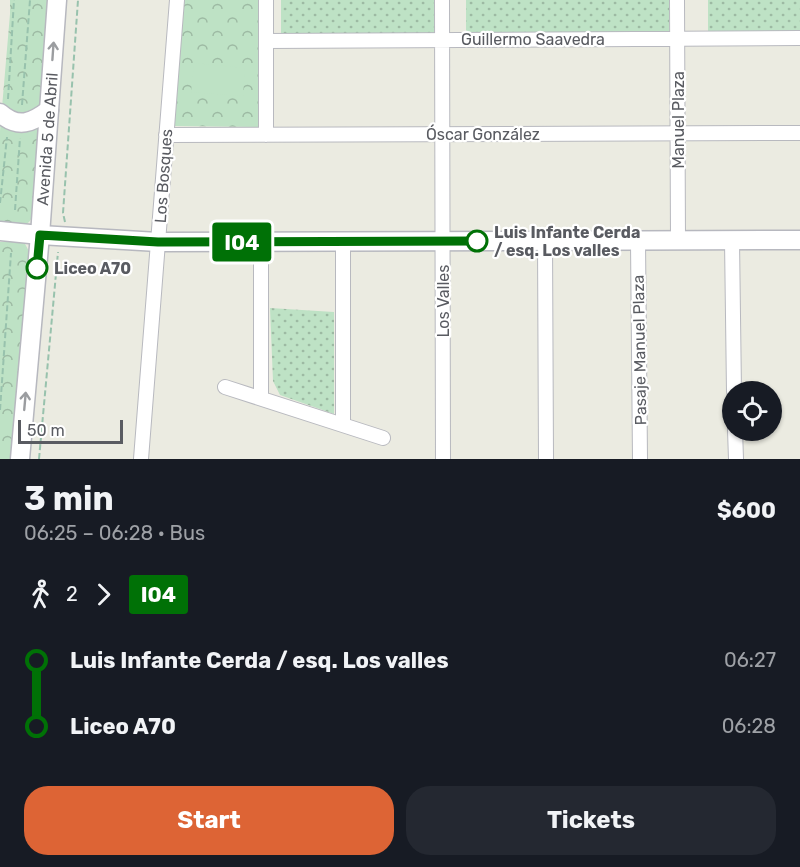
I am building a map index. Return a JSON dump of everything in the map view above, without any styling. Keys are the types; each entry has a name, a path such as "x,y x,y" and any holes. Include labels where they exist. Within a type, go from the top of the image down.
{"street":[{"name":"Avenida 5 de Abril","path":"20,459 40,235 57,0"},
{"name":"Los Bosques","path":"141,459 177,0"},
{"path":"266,0 266,135"},
{"name":"Los Valles","path":"442,0 443,459"},
{"name":"Manuel Plaza","path":"677,0 678,240"},
{"name":"Guillermo Saavedra","path":"266,40 800,38"},
{"path":"0,113 21,123 33,121 49,110"},
{"name":"Óscar González","path":"166,135 800,133"},
{"path":"0,231 158,242 800,240"},
{"name":"Pasaje Manuel Plaza","path":"638,240 640,459"},
{"path":"732,240 734,381"},
{"path":"343,241 343,425"},
{"path":"545,241 546,459"},
{"path":"261,242 261,398"},
{"path":"225,387 383,438"},
{"path":"735,441 736,459"}],"path":[{"path":"15,210 30,0"},
{"path":"0,410 10,253"}],"green space":[{"path":"10,0 49,0 32,218 25,225 0,222 0,131"},
{"path":"184,0 259,0 260,127 174,126"},
{"path":"281,0 436,0 436,36 281,36"},
{"path":"466,0 669,0 669,34 466,35"},
{"path":"708,0 800,0 800,35 708,36"},
{"path":"194,63 245,68 243,96 191,92"},
{"path":"0,242 24,242 31,255 13,459 0,459"},
{"path":"270,308 334,312 334,414 280,395 273,381"}],"bus line":[{"name":"I04","path":"37,268 40,235 158,242 477,241"}],"place":[{"name":"Luis Infante Cerda / esq. Los valles","path":"477,241"},
{"name":"Liceo A70","path":"37,268"}]}
